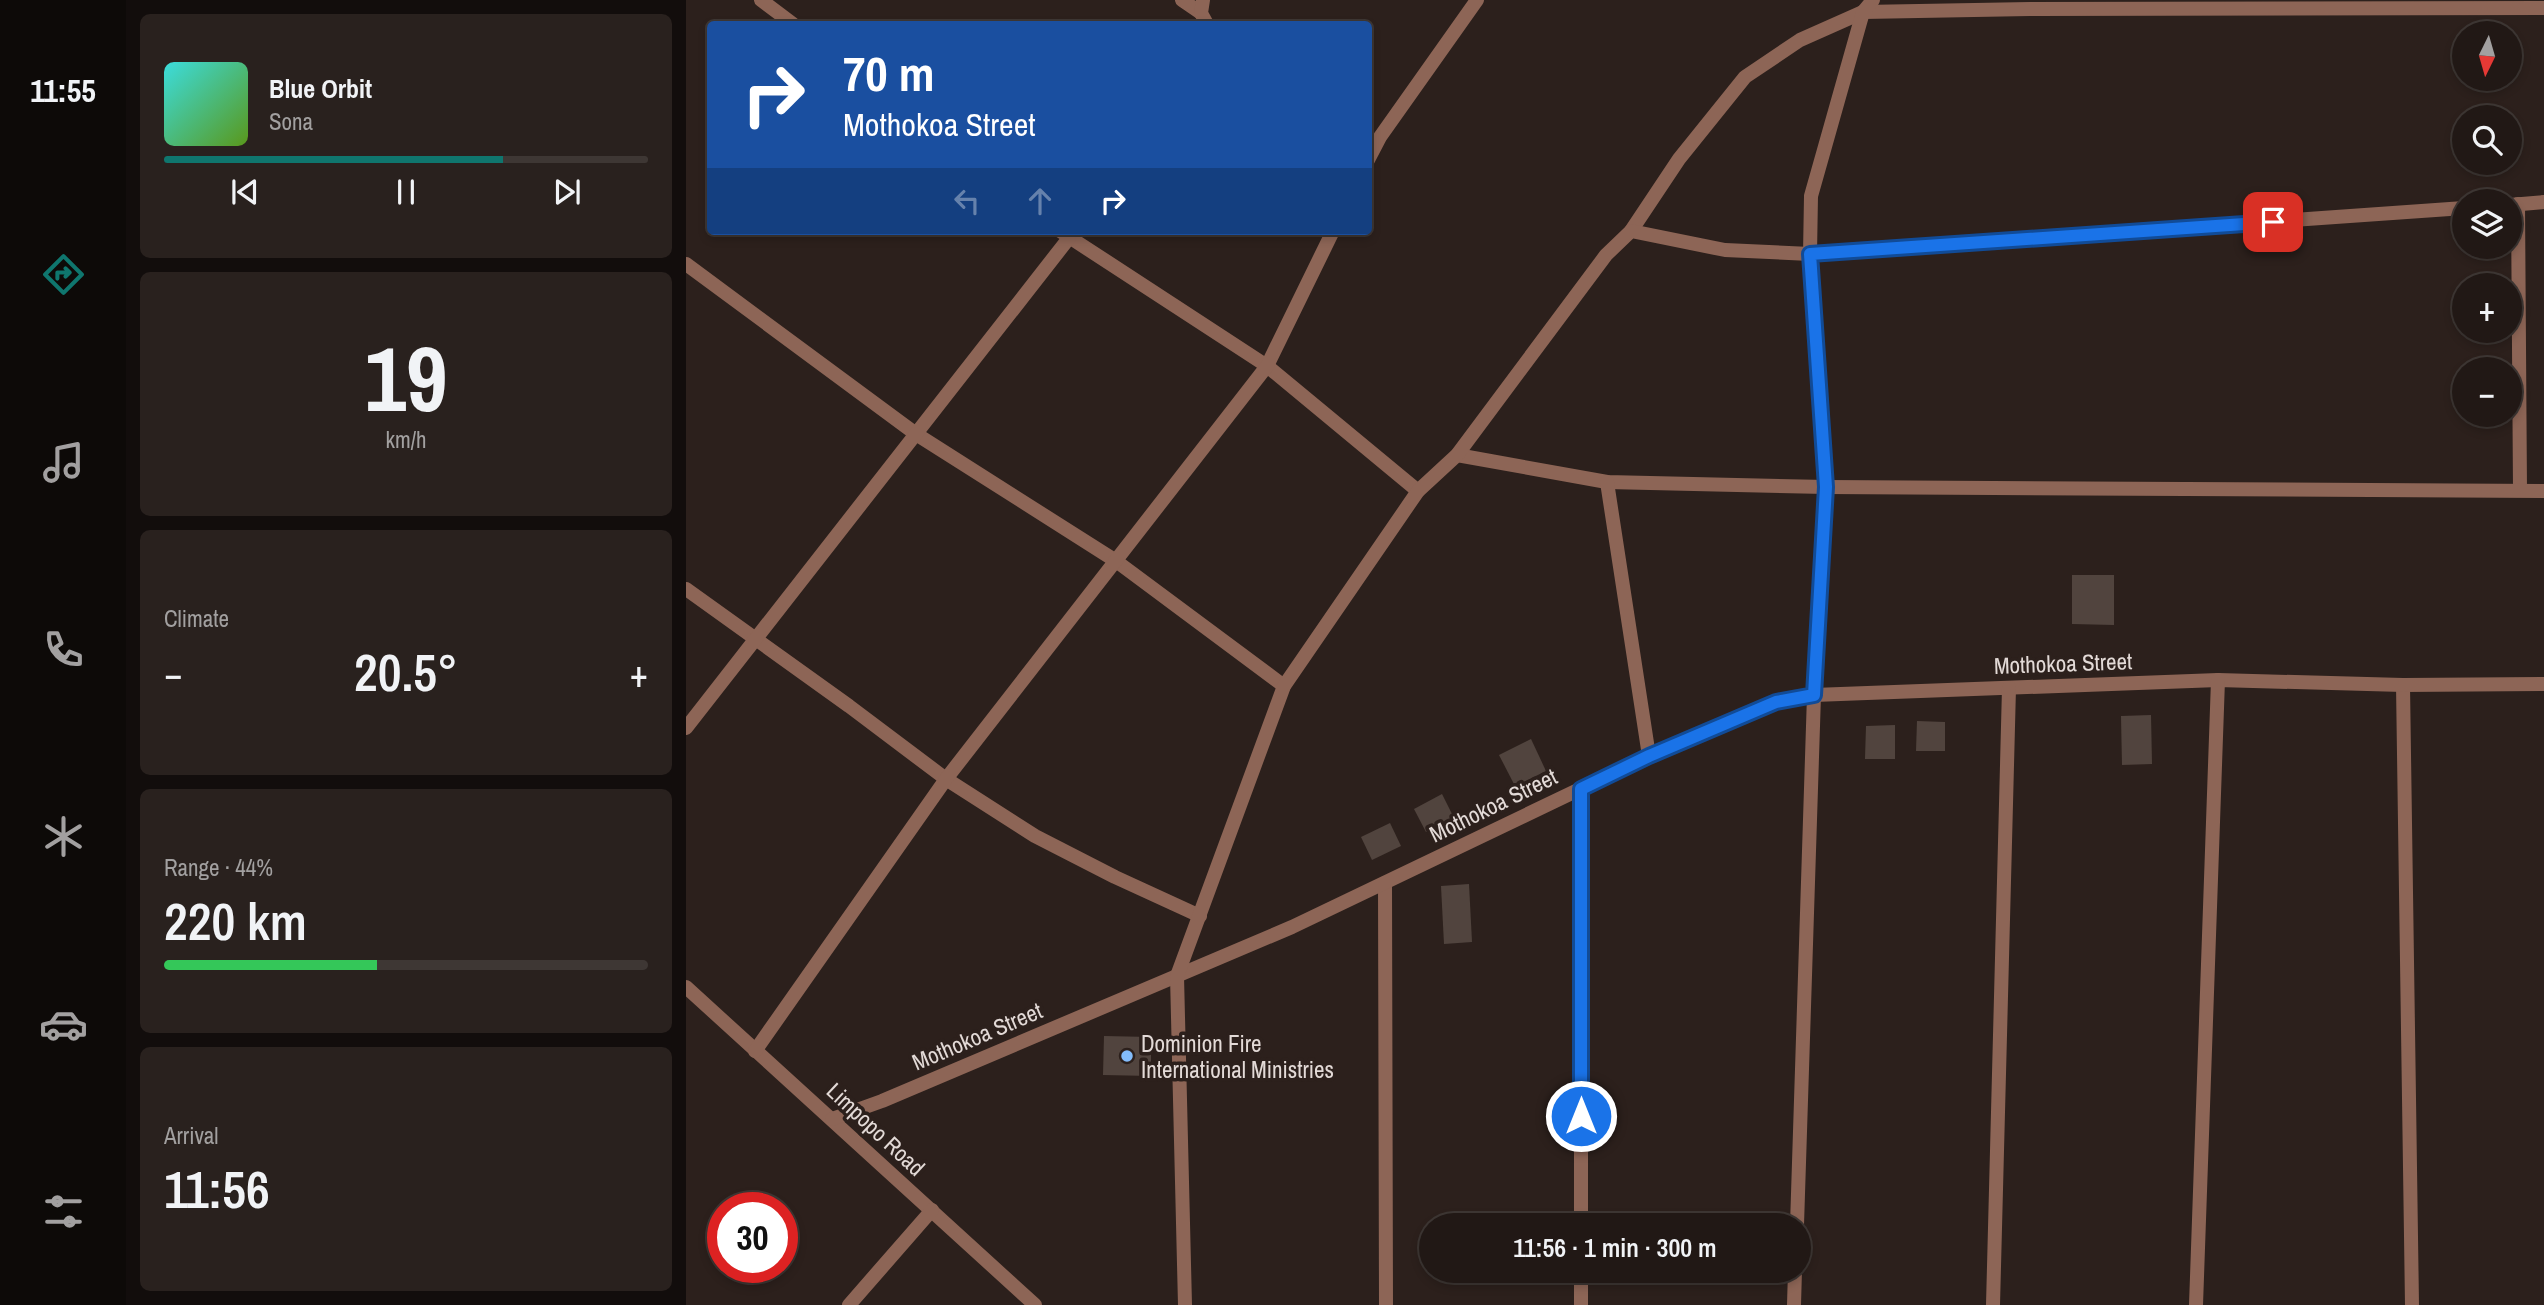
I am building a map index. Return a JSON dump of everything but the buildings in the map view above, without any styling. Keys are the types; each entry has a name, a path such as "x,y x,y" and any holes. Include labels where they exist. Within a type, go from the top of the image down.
{"street":[{"path":"761,0 789,21"},
{"path":"1182,0 1204,13"},
{"path":"1374,134 1477,0"},
{"path":"1797,1213 1814,695 1826,487 1810,254 1811,196 1863,12 1873,0"},
{"path":"1185,1305 1177,976 1284,686 1419,491 1457,455 1606,255 1632,231 1679,159 1745,78 1800,40 1863,12 2544,8"},
{"path":"2522,204 2544,202"},
{"path":"1632,231 1725,250 1810,254 2452,209"},
{"path":"686,728 916,434 1064,235 1267,366 1419,491"},
{"path":"755,1051 946,779 1267,366 1331,235"},
{"path":"2515,259 2520,489"},
{"path":"686,264 916,434 1116,561 1284,686"},
{"path":"1457,455 1607,482 1826,487 2544,491"},
{"path":"1607,482 1649,756"},
{"path":"686,589 946,779 1035,836 1200,916"},
{"path":"2196,1305 2218,680"},
{"name":"Mothokoa Street","path":"832,1119 882,1101 1293,927 1649,756 1776,702 1814,695 2218,680 2403,685 2544,684"},
{"path":"2403,685 2412,1305"},
{"path":"1993,1305 2009,688"},
{"path":"1581,789 1581,1213"},
{"path":"1385,883 1386,1305"},
{"name":"Limpopo Road","path":"686,987 1035,1305"},
{"path":"849,1305 932,1210"},
{"path":"1581,1283 1581,1305"},
{"path":"1794,1305 1795,1283"}],"place":[{"name":"Dominion Fire International Ministries","path":"1127,1056"}],"route":[{"path":"1581,1116 1581,789 1649,756 1776,702 1814,695 1826,487 1810,254 2273,222"}]}
